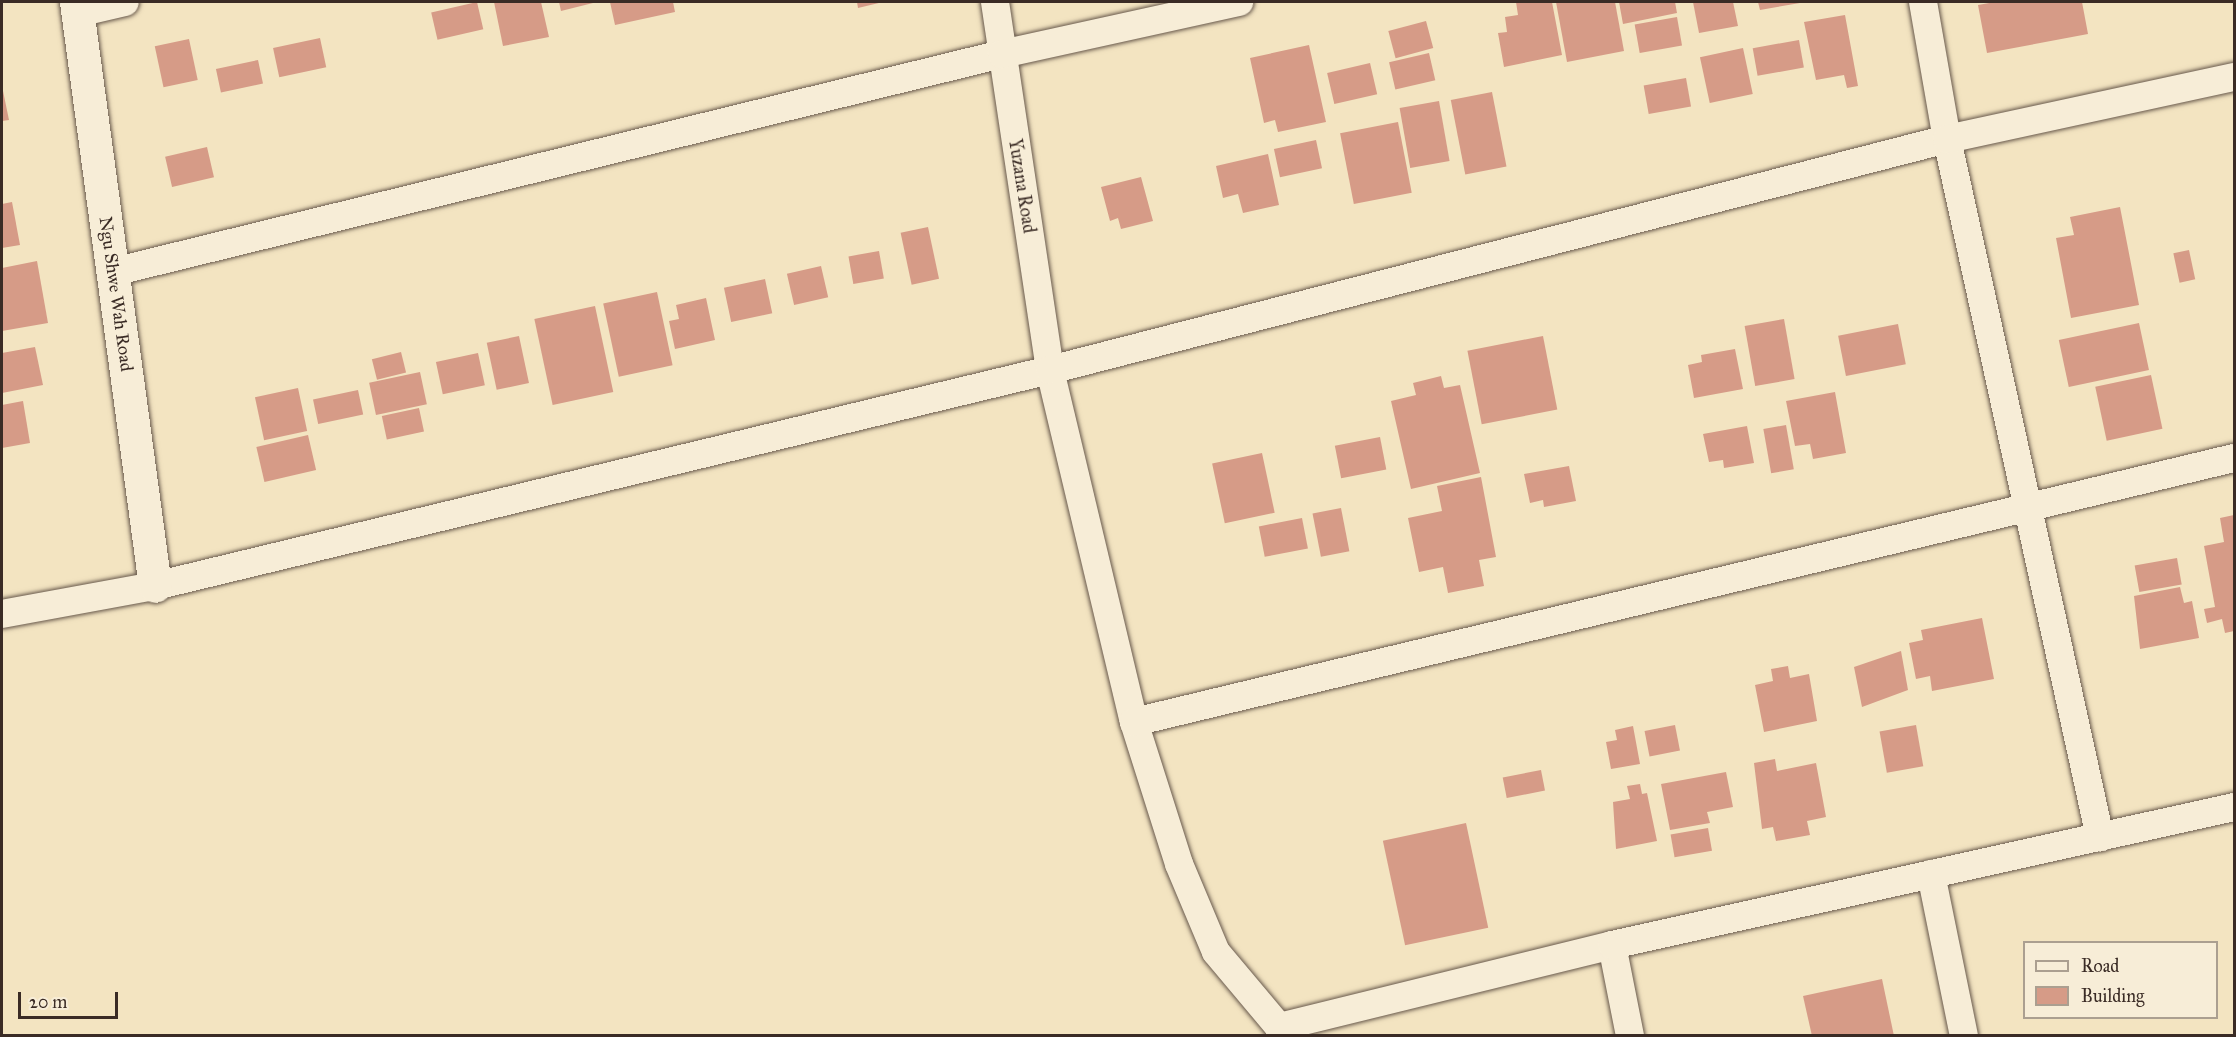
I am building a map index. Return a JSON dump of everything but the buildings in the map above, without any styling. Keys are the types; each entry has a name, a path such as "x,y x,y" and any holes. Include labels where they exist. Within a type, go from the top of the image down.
{"street":[{"path":"77,7 125,2"},
{"name":"Yuzana Road","path":"995,2 1050,370 1134,722 1179,864 1216,952 1280,1031"},
{"path":"113,272 1002,54 1239,2"},
{"path":"1923,2 1947,139 2100,837"},
{"name":"Ngu Shwe Wah Road","path":"77,7 155,586"},
{"path":"2,614 155,586 1050,370 1947,139 2235,77"},
{"path":"1134,722 2235,458"},
{"path":"1280,1031 1612,945 2235,807"},
{"path":"1931,874 1964,1035"},
{"path":"1612,945 1630,1035"}]}
